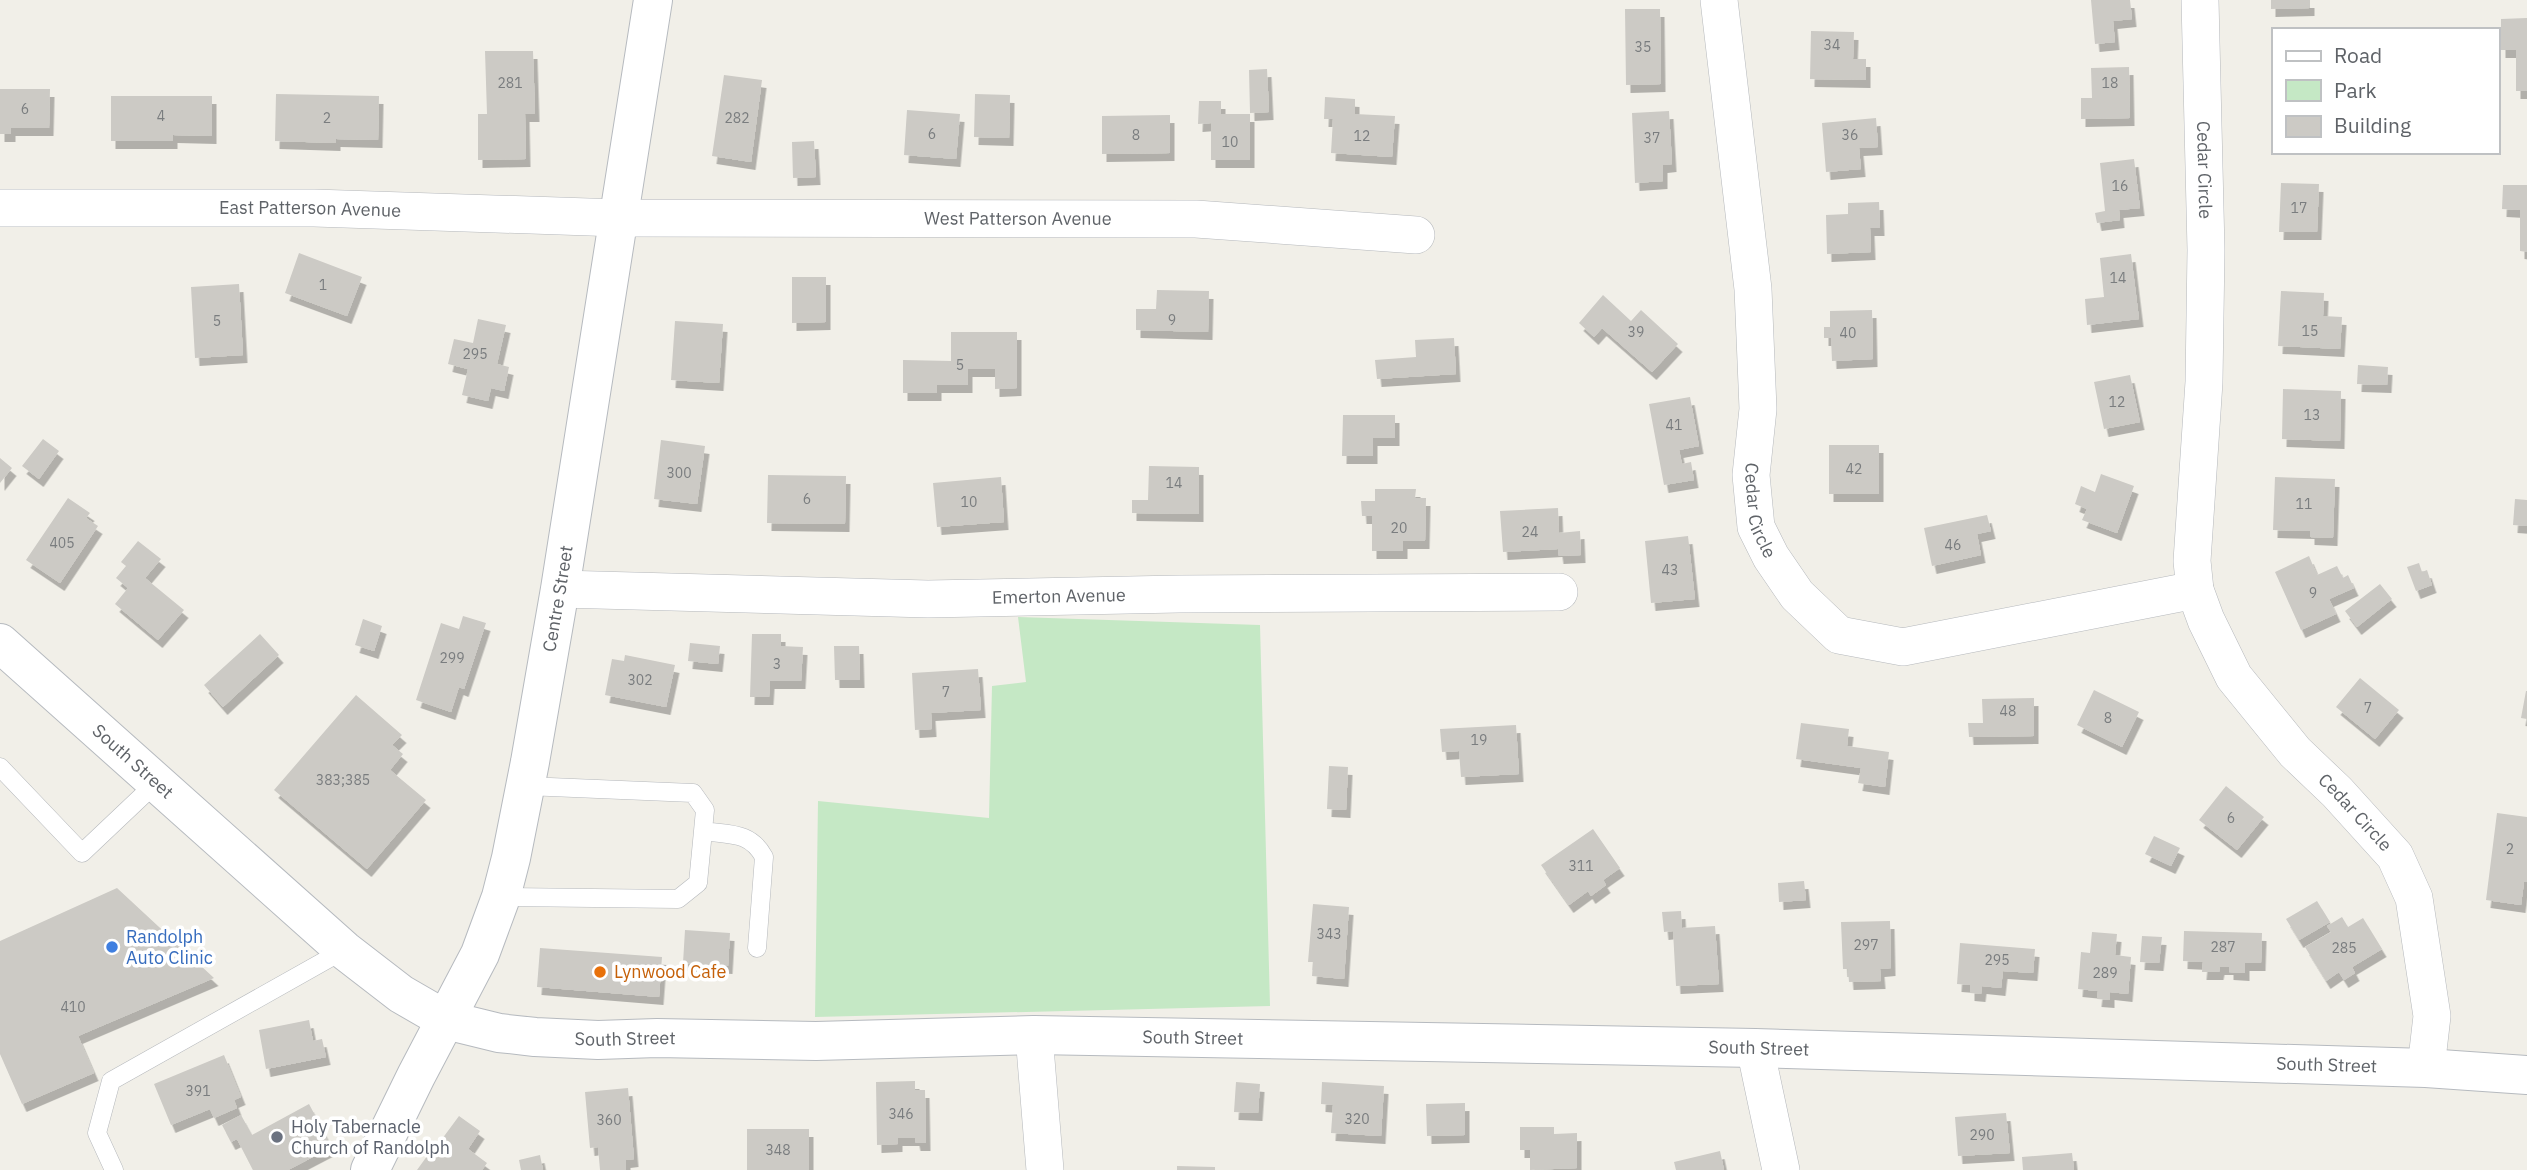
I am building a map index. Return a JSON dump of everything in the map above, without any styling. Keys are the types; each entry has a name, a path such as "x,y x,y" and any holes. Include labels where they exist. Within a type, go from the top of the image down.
{"main road":[{"name":"Centre Street","path":"370,1170 480,954 501,897 526,786 560,589 653,0"},
{"name":"South Street","path":"0,643 344,950 401,994 446,1020 499,1033 598,1040 657,1038 840,1041 1034,1035 1755,1048 2426,1068 2527,1075"}],"street":[{"name":"Cedar Circle","path":"1720,0 1726,74 1753,289 1758,409 1751,475 1756,527 1771,557 1797,595 1839,635 1903,647 2195,590"},
{"name":"Cedar Circle","path":"2200,0 2206,250 2204,382 2192,561 2195,590 2206,620 2234,677 2295,752 2337,792 2395,856 2414,898 2432,1016 2426,1068"},
{"name":"East Patterson Avenue","path":"0,208 314,208 619,218"},
{"name":"West Patterson Avenue","path":"619,218 1196,219 1416,235"},
{"name":"Emerton Avenue","path":"560,589 928,599 1179,594 1559,592"},
{"path":"1034,1035 1045,1170"},
{"path":"1755,1048 1781,1170"}],"lane":[{"path":"0,767 82,853 157,782"},
{"path":"501,897 678,899 698,883 705,810 693,793 526,786"},
{"path":"703,831 745,837 757,844 764,857 757,948"},
{"path":"114,1170 97,1133 111,1081 344,950"}],"green space":[{"path":"1018,617 1260,625 1270,1006 815,1017 818,801 989,818 992,686 1026,682"}],"building":[{"path":"2091,0 2130,0 2132,19 2113,21 2115,42 2095,44"},
{"path":"2271,0 2310,0 2310,8 2271,9"},
{"path":"1625,9 1660,9 1661,84 1626,85"},
{"path":"2527,18 2527,91 2516,91 2516,50 2501,50 2501,19"},
{"path":"1811,31 1854,32 1853,59 1866,59 1866,80 1810,79"},
{"path":"485,51 533,51 535,114 525,114 526,159 478,160 478,114 487,114"},
{"path":"2129,67 2130,118 2081,119 2081,98 2092,98 2091,68"},
{"path":"1267,69 1269,112 1250,113 1249,70"},
{"path":"724,75 762,80 751,162 712,156"},
{"path":"0,89 50,89 49,128 11,128 11,134 0,134"},
{"path":"276,94 379,96 378,140 336,139 336,143 275,141"},
{"path":"975,94 1010,95 1009,138 974,137"},
{"path":"111,96 212,96 212,136 173,135 173,141 111,141"},
{"path":"1325,97 1355,99 1355,114 1395,116 1392,157 1331,153 1333,119 1324,119"},
{"path":"1199,101 1221,101 1221,114 1250,114 1250,160 1211,160 1211,123 1198,124"},
{"path":"907,110 960,114 956,159 904,155"},
{"path":"1669,111 1672,164 1663,165 1663,181 1635,183 1632,113"},
{"path":"1170,115 1170,153 1102,154 1102,116"},
{"path":"1876,118 1878,147 1859,148 1861,169 1826,172 1822,123"},
{"path":"814,141 816,177 793,178 792,142"},
{"path":"2134,159 2140,208 2119,210 2120,220 2097,223 2095,213 2105,211 2100,163"},
{"path":"2281,183 2319,184 2317,232 2279,232"},
{"path":"2503,185 2527,185 2527,252 2520,251 2520,210 2502,209"},
{"path":"1879,202 1880,228 1870,228 1871,252 1827,254 1826,215 1848,214 1848,203"},
{"path":"299,253 362,277 347,316 285,293"},
{"path":"2131,254 2139,319 2087,325 2085,299 2104,297 2100,258"},
{"path":"792,277 826,277 826,322 792,323"},
{"path":"239,284 243,355 195,358 191,287"},
{"path":"1157,290 1209,291 1208,332 1136,330 1136,309 1156,309"},
{"path":"2281,291 2324,293 2323,316 2342,317 2340,349 2278,346"},
{"path":"1603,295 1631,321 1641,310 1678,344 1652,372 1602,328 1594,337 1579,323"},
{"path":"1872,310 1873,359 1832,361 1831,338 1824,338 1824,327 1830,327 1830,311"},
{"path":"478,319 506,325 497,364 509,367 504,391 491,388 488,401 462,395 468,369 448,364 454,339 473,343"},
{"path":"675,321 723,324 719,383 671,380"},
{"path":"951,332 1017,332 1017,388 995,389 995,369 968,369 968,385 937,385 937,393 903,393 903,360 951,361"},
{"path":"1454,338 1456,374 1377,379 1375,360 1416,357 1415,340"},
{"path":"2358,365 2388,367 2387,385 2357,384"},
{"path":"2130,375 2140,422 2104,429 2094,382"},
{"path":"2283,389 2341,391 2340,441 2282,439"},
{"path":"1690,397 1699,446 1679,450 1682,464 1691,462 1694,480 1664,485 1649,404"},
{"path":"1343,415 1395,415 1395,438 1373,438 1373,456 1342,456"},
{"path":"43,439 59,451 39,479 22,466"},
{"path":"661,440 705,446 697,504 654,499"},
{"path":"1829,445 1879,445 1879,494 1829,494"},
{"path":"0,458 12,468 0,483"},
{"path":"1149,466 1199,467 1199,514 1132,513 1132,500 1148,500"},
{"path":"2101,474 2134,486 2117,533 2082,520 2087,509 2075,504 2081,486 2095,492"},
{"path":"768,475 846,476 845,524 767,523"},
{"path":"1001,477 1004,522 937,527 933,483"},
{"path":"2275,477 2335,479 2333,538 2310,537 2310,531 2273,530"},
{"path":"1375,489 1416,489 1415,498 1426,498 1425,541 1403,541 1403,551 1372,551 1372,516 1362,516 1361,501 1375,501"},
{"path":"68,498 90,513 86,518 98,526 60,583 26,560"},
{"path":"2515,499 2527,500 2527,526 2513,525"},
{"path":"1558,508 1559,533 1580,531 1581,555 1559,556 1558,549 1503,552 1500,511"},
{"path":"1987,515 1991,531 1977,534 1981,555 1932,566 1924,528"},
{"path":"1688,536 1695,599 1651,603 1645,541"},
{"path":"138,541 161,559 145,578 184,610 158,640 115,604 128,588 116,578 126,566 121,562"},
{"path":"2309,556 2317,575 2337,566 2343,578 2348,575 2354,588 2329,599 2336,614 2301,630 2275,572"},
{"path":"2419,563 2422,572 2427,570 2432,585 2416,591 2407,567"},
{"path":"2380,584 2392,599 2357,627 2345,611"},
{"path":"463,616 486,623 464,689 459,687 451,712 416,700 441,623 459,629"},
{"path":"363,619 382,626 374,651 355,645"},
{"path":"260,634 279,655 223,707 204,685"},
{"path":"752,634 781,634 781,646 803,647 801,681 770,681 769,697 750,697"},
{"path":"690,643 720,646 718,664 688,661"},
{"path":"834,646 859,646 860,680 835,680"},
{"path":"625,655 675,665 666,707 605,695 612,659 624,661"},
{"path":"978,669 981,710 931,713 932,729 915,730 912,673"},
{"path":"2360,678 2399,710 2375,739 2336,707"},
{"path":"2094,690 2139,712 2122,747 2077,725"},
{"path":"2527,691 2527,719 2521,718"},
{"path":"356,695 402,735 392,745 403,754 390,770 426,800 367,869 274,790"},
{"path":"2034,698 2034,736 1969,737 1968,723 1983,723 1982,699"},
{"path":"1801,723 1849,729 1847,746 1889,752 1885,787 1858,783 1861,768 1796,759"},
{"path":"1516,725 1519,774 1461,777 1459,751 1442,752 1440,729"},
{"path":"1329,766 1348,767 1346,810 1327,809"},
{"path":"2226,786 2264,817 2237,850 2199,820"},
{"path":"2497,813 2527,817 2527,882 2524,882 2521,905 2486,900"},
{"path":"1593,829 1620,868 1603,880 1606,885 1591,896 1588,891 1569,905 1541,865"},
{"path":"2154,836 2180,848 2171,866 2145,854"},
{"path":"1804,881 1806,900 1779,902 1778,883"},
{"path":"117,888 214,978 78,1036 94,1073 22,1104 0,1054 0,941"},
{"path":"2317,901 2330,922 2299,940 2286,919"},
{"path":"1313,904 1349,907 1344,979 1312,976 1313,962 1308,962"},
{"path":"1681,911 1682,928 1715,926 1719,984 1676,986 1673,931 1664,932 1662,912"},
{"path":"2342,917 2348,927 2363,918 2382,949 2352,967 2355,973 2344,980 2339,972 2326,981 2305,947 2331,932 2327,926"},
{"path":"1890,921 1891,968 1880,969 1881,981 1849,982 1848,969 1843,969 1841,922"},
{"path":"685,930 730,933 728,966 683,963"},
{"path":"2184,931 2262,933 2261,963 2245,963 2245,973 2229,972 2229,967 2220,967 2219,972 2202,972 2203,962 2183,961"},
{"path":"2092,932 2117,934 2115,955 2131,957 2128,994 2110,992 2110,1000 2097,999 2098,991 2078,989 2081,952 2090,953"},
{"path":"2142,936 2162,937 2159,963 2140,962"},
{"path":"1960,943 2035,949 2033,973 2003,971 2001,988 1982,986 1981,994 1970,993 1970,985 1957,984"},
{"name":"Lynwood Cafe","path":"540,948 662,957 659,997 537,987"},
{"path":"309,1020 313,1041 322,1039 326,1057 266,1069 259,1030"},
{"path":"224,1055 241,1097 234,1100 237,1108 214,1118 210,1109 171,1125 154,1084"},
{"path":"915,1081 915,1090 925,1090 926,1143 916,1143 915,1138 898,1138 898,1144 877,1145 876,1082"},
{"path":"1236,1082 1260,1084 1258,1113 1234,1112"},
{"path":"1322,1082 1384,1086 1381,1136 1331,1133 1333,1105 1321,1104"},
{"path":"628,1088 634,1159 626,1160 626,1170 600,1170 598,1147 590,1148 585,1092"},
{"path":"1465,1103 1465,1135 1427,1136 1426,1104"},
{"name":"Holy Tabernacle Church of Randolph","path":"309,1104 332,1147 288,1170 253,1170 237,1139 231,1142 222,1125 241,1115 252,1135"},
{"path":"2006,1113 2010,1153 1958,1156 1955,1117"},
{"path":"459,1116 480,1131 468,1149 487,1163 482,1170 417,1170 430,1152 436,1156 446,1142 442,1139"},
{"path":"1520,1127 1554,1127 1554,1134 1577,1133 1577,1168 1530,1170 1530,1150 1520,1150"},
{"path":"747,1129 809,1129 809,1170 747,1170"},
{"path":"1720,1151 1724,1170 1676,1170 1674,1162"},
{"path":"2072,1153 2074,1170 2023,1170 2022,1157"},
{"path":"540,1155 543,1170 521,1170 519,1160"},
{"path":"1177,1166 1215,1167 1215,1170 1177,1170"}],"place":[{"name":"Randolph Auto Clinic","path":"112,947"},
{"name":"Lynwood Cafe","path":"600,972"},
{"name":"Holy Tabernacle Church of Randolph","path":"277,1137"}]}
